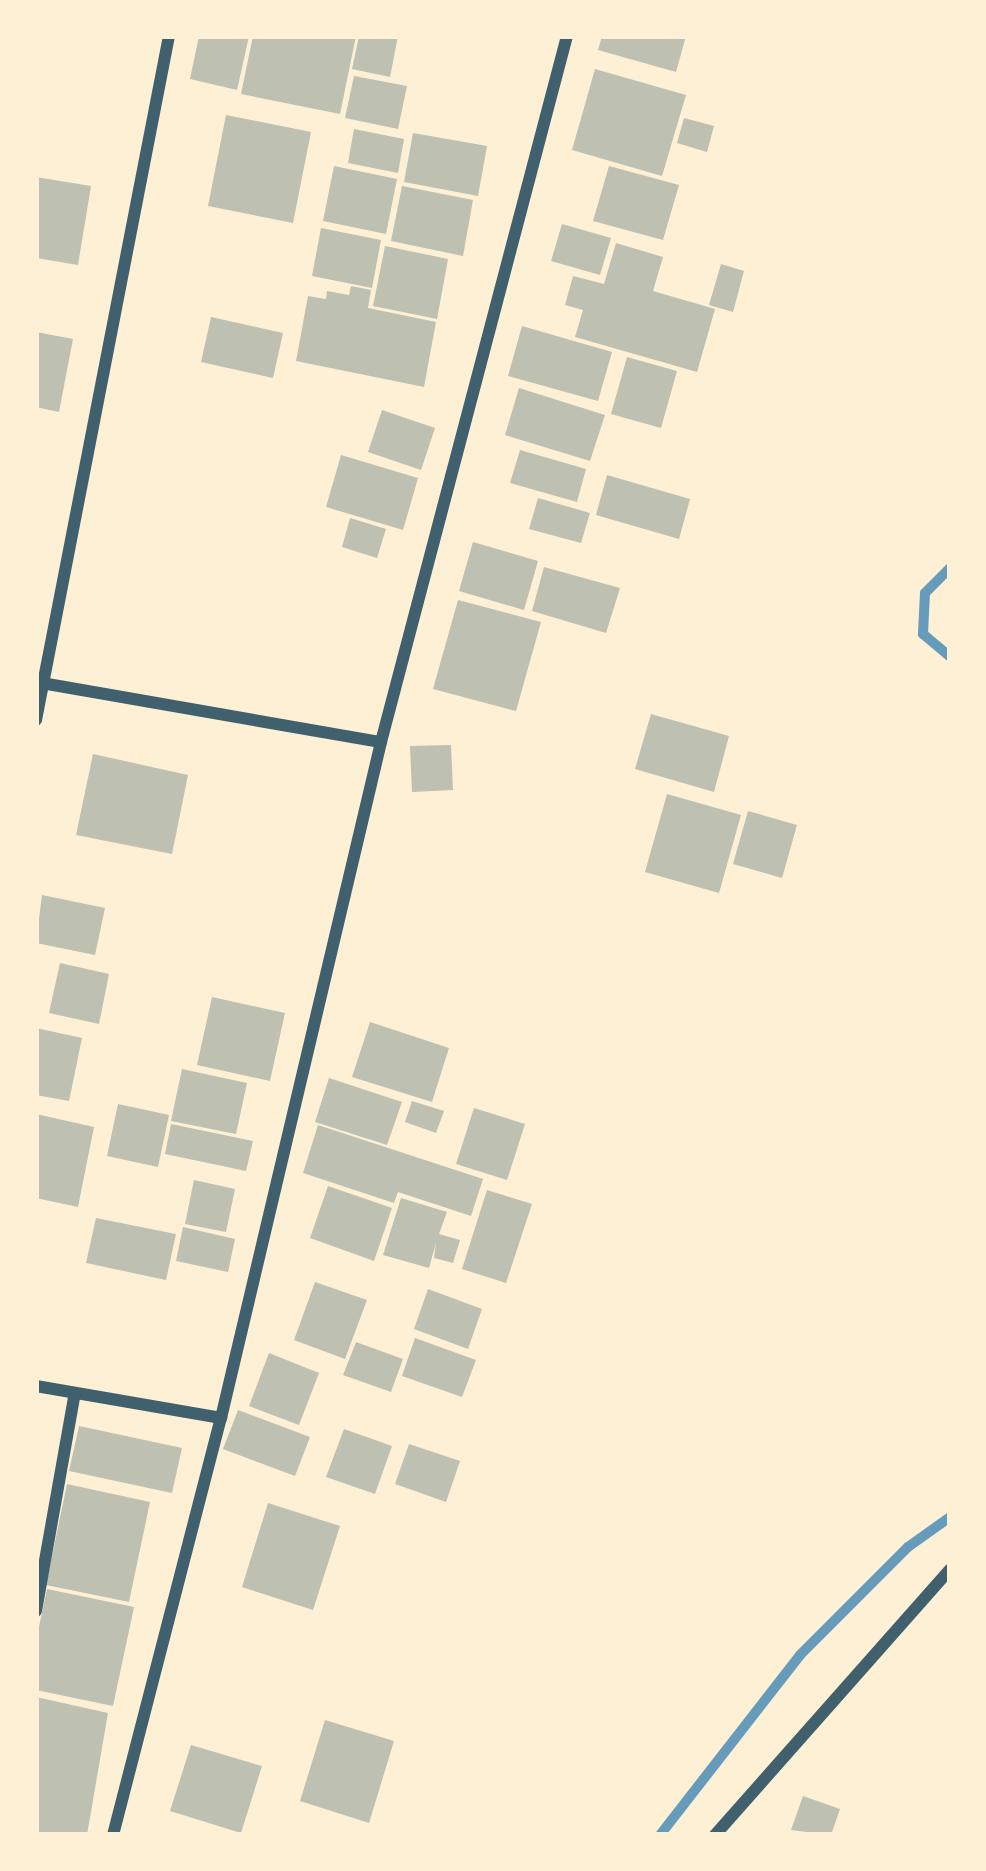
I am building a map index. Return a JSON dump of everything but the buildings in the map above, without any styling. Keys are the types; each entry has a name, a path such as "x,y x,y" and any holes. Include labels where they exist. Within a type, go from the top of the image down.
{"street":[{"path":"36,720 39,683 169,36"},
{"path":"113,1835 221,1418 381,742 567,36"},
{"path":"39,683 381,742"},
{"path":"36,1387 221,1418"},
{"path":"36,1611 75,1394"},
{"path":"715,1835 950,1569"}],"waterway":[{"path":"950,568 925,593 923,634 950,657"},
{"path":"660,1835 800,1655 908,1547 950,1517"}]}
